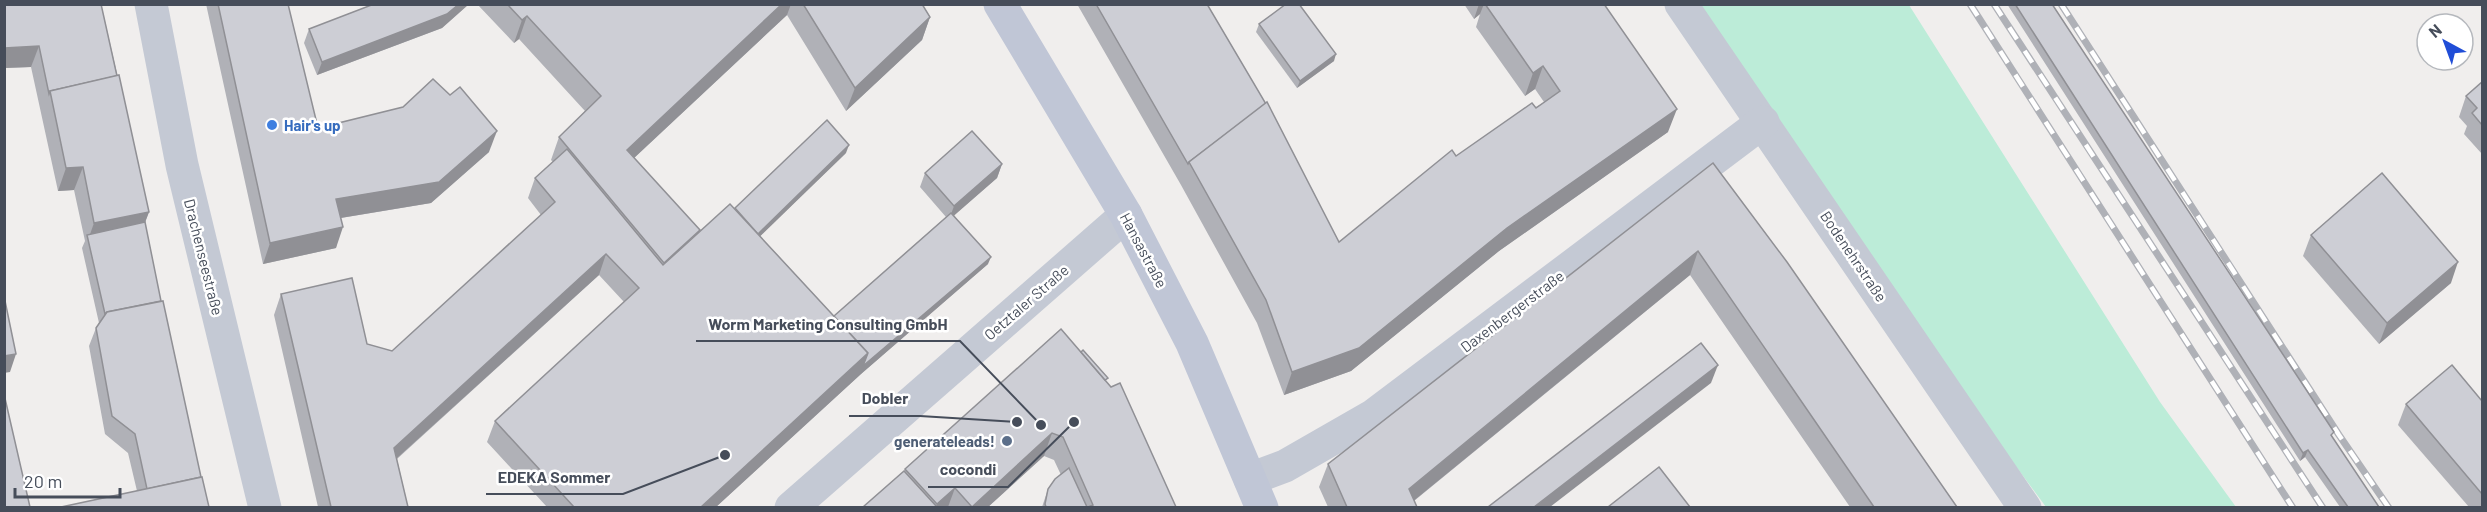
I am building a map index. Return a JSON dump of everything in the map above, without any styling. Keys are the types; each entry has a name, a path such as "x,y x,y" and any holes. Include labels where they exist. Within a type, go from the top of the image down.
{"street":[{"name":"Drachenseestraße","path":"151,4 182,165 265,507"},
{"name":"Hansastraße","path":"1000,4 1126,215 1192,343 1256,493"},
{"name":"Bodenehrstraße","path":"1682,4 2025,507"},
{"name":"Daxenbergerstraße","path":"1256,493 1285,466 1374,415 1763,122"},
{"name":"Oetztaler Straße","path":"791,507 1126,215"}],"green space":[{"path":"1695,5 1909,5 2160,402 2236,507 2046,507 1955,384"}],"building":[{"path":"4,4 101,4 117,76 50,91 49,94 39,46 4,48"},
{"path":"218,4 288,4 318,128 403,107 433,79 450,95 460,87 497,131 439,182 336,199 343,227 270,243"},
{"path":"374,4 459,4 447,14 322,62 309,29"},
{"path":"507,4 782,4 627,150 700,230 664,263 559,137 601,96 527,16 522,20"},
{"path":"803,4 922,4 930,17 855,88"},
{"path":"1096,4 1207,4 1266,104 1188,164"},
{"path":"1286,4 1299,4 1336,54 1300,81 1259,24"},
{"path":"1485,4 1604,4 1677,109 1507,228 1359,348 1292,372 1266,300 1189,162 1267,102 1339,242 1452,150 1456,156 1532,103 1536,108 1560,91 1543,66 1533,73"},
{"path":"2015,4 2052,4 2334,432 2331,435 2379,507 2348,507 2308,450 2303,453"},
{"path":"119,75 149,212 94,223 83,167 66,168 50,91"},
{"path":"2482,82 2482,125 2472,113 2477,108 2466,96"},
{"path":"827,120 849,145 758,234 735,208"},
{"path":"972,131 1002,164 954,206 925,173"},
{"path":"567,149 663,265 730,204 868,353 701,507 574,507 495,421 639,288 606,254 394,448 408,507 331,507 281,294 352,278 367,344 392,351 555,202 535,178"},
{"path":"1713,163 1787,262 1957,507 1874,507 1698,251 1409,489 1417,507 1347,507 1328,464"},
{"path":"2382,173 2458,262 2387,323 2311,235"},
{"path":"951,213 991,257 863,366 868,353 834,316"},
{"path":"145,222 161,301 105,314 87,235"},
{"path":"4,296 16,354 4,356"},
{"path":"163,301 201,477 147,489 135,434 112,416 96,328 107,312"},
{"path":"1061,329 1111,387 1120,383 1176,507 1088,507 1093,505 1063,437 1052,433 972,507 955,488 937,504 905,469"},
{"path":"1701,343 1718,365 1534,507 1488,507"},
{"path":"1083,350 1108,378 1105,380 1081,352"},
{"path":"2452,365 2482,401 2482,494 2406,404"},
{"path":"4,394 30,507 4,507"},
{"path":"1659,467 1690,507 1608,507"},
{"path":"1069,468 1087,507 1046,507 1048,489 1055,479"},
{"path":"904,471 937,507 863,507"},
{"path":"202,477 209,507 61,507"}],"railway":[{"path":"1970,4 2293,508"},
{"path":"1994,4 2323,508"},
{"path":"2061,4 2339,435 2389,508"}],"place":[{"name":"Hair's up","path":"272,125"},
{"name":"Dobler","path":"1017,422"},
{"name":"cocondi","path":"1074,422"},
{"name":"Worm Marketing Consulting GmbH","path":"1041,425"},
{"name":"generateleads!","path":"1007,441"},
{"name":"EDEKA Sommer","path":"725,455"}]}
